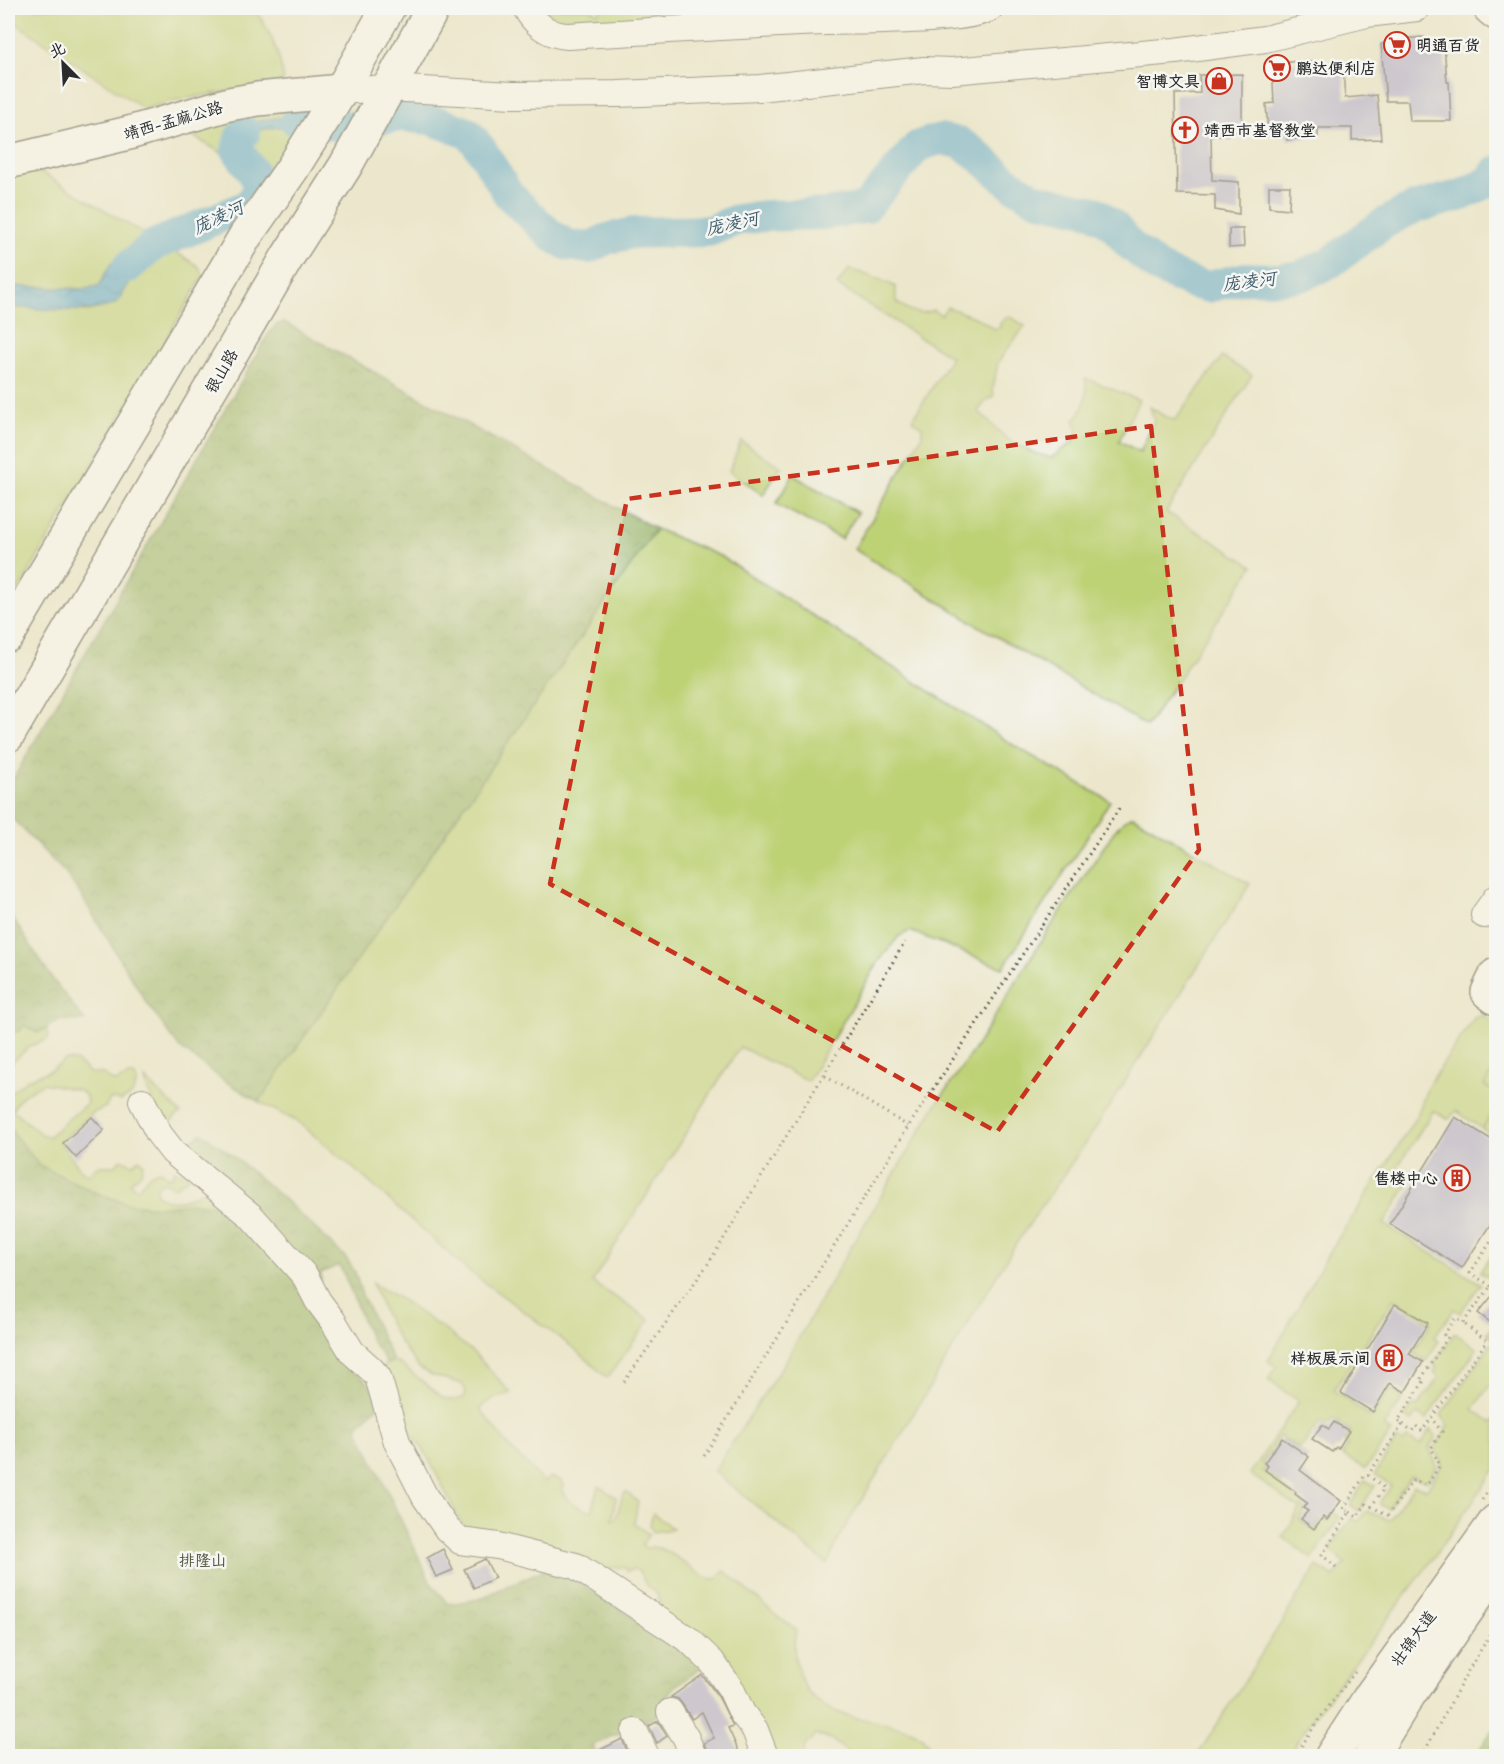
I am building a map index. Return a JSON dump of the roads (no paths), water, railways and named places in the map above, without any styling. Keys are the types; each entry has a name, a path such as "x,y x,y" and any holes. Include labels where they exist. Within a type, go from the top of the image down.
{"main road":[{"path":"8,635 246,235 292,170 388,8"},
{"name":"银山路","path":"8,735 288,256 346,165 433,8"},
{"path":"1490,8 1497,14"},
{"name":"靖西-孟麻公路","path":"8,162 129,133 229,104 335,100"},
{"path":"1497,975 1488,992 1497,998"},
{"name":"壮锦大道","path":"1332,1756 1372,1694 1497,1521"},
{"name":"壮锦大道","path":"1371,1756 1408,1696 1497,1568"}],"street":[{"path":"526,8 530,15 548,31 556,35 567,36 773,24 936,18 972,14 990,8"},
{"path":"335,100 760,88 924,70 952,71 1175,51 1265,39 1367,14 1417,8"},
{"path":"142,1101 159,1134 173,1152 251,1216 305,1276 318,1301 352,1352 378,1377 400,1449 425,1497 447,1529 460,1541 498,1546 576,1566 698,1646 722,1676 751,1724 765,1756"},
{"path":"670,1712 686,1753"},
{"path":"750,1756 744,1736 751,1724"},
{"path":"635,1732 646,1756"}],"water":[{"path":"307,117 301,126 262,130 254,132 244,140 242,150 258,172 243,165 231,148 235,137 251,124 273,118"},
{"path":"148,236 169,248 143,266 130,281 118,301 110,306 82,310 8,307 8,286 86,289 100,285 113,261 131,245"}],"waterway":[{"name":"庞凌河","path":"296,121 352,127 401,116 430,119 468,133 481,149 509,195 552,236 568,245 588,248 607,239 632,233 709,231 736,220 764,216 824,214 865,208 918,146 940,139 960,143 1012,185 1036,199 1095,212 1114,226 1129,244 1158,268 1192,283 1208,287 1245,278 1278,279 1301,276 1331,262 1383,224 1403,213 1462,195 1490,181 1496,172"},
{"name":"庞凌河","path":"127,268 154,245 249,205 259,188 253,172 237,150 240,138 245,132"}],"place":[{"name":"明通百货","path":"1397,45"},
{"name":"鹏达便利店","path":"1277,68"},
{"name":"智博文具","path":"1219,81"},
{"name":"靖西市基督教堂","path":"1185,130"},
{"name":"售楼中心","path":"1457,1178"},
{"name":"样板展示间","path":"1389,1358"}],"park label":[{"name":"排隆山","path":"203,1560"}]}
